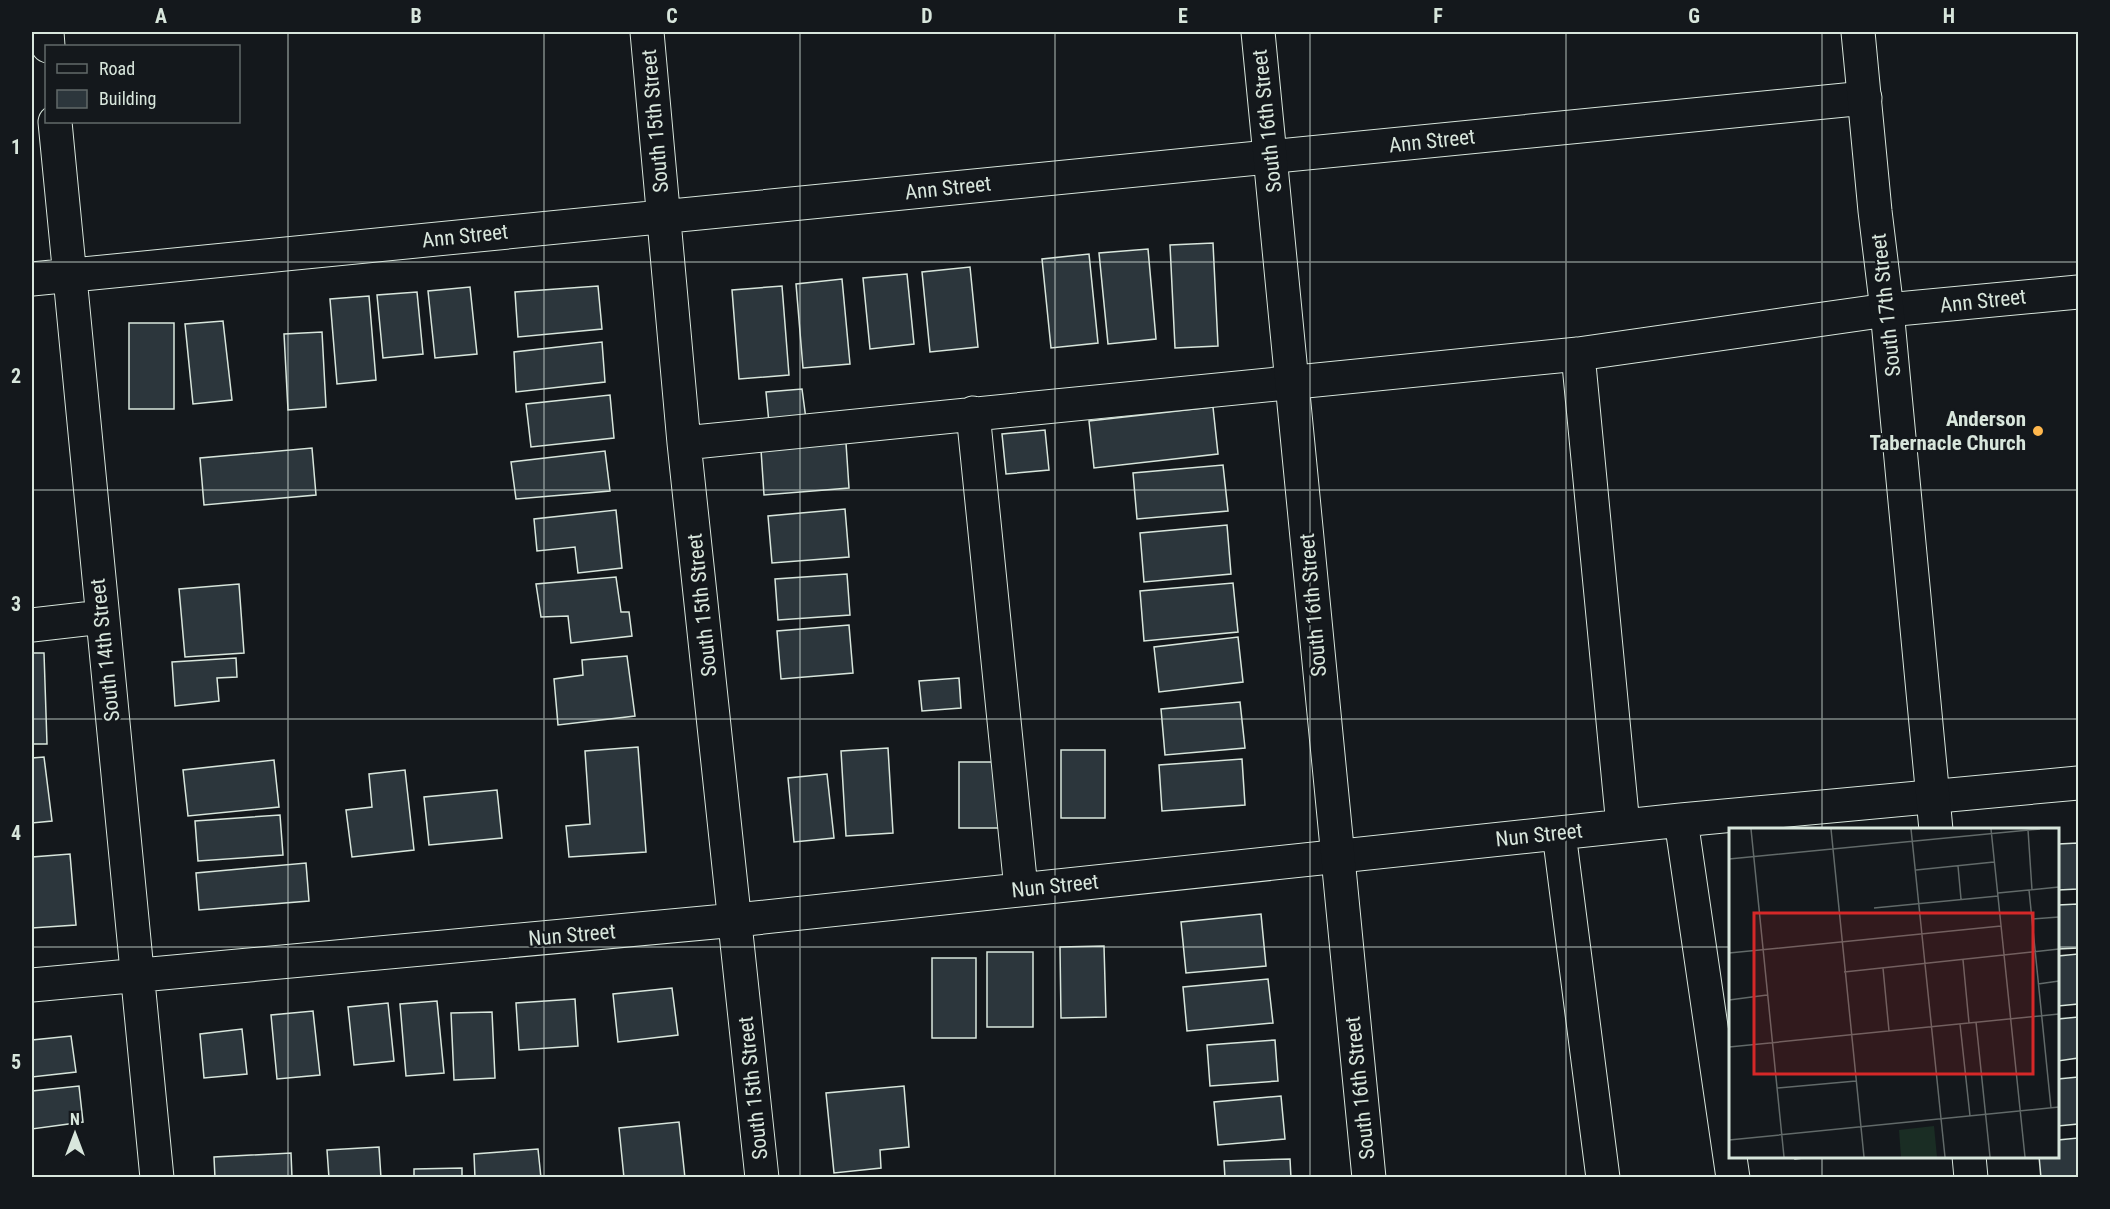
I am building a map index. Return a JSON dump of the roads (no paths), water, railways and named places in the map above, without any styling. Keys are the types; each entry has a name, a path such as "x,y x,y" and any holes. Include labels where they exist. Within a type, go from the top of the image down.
{"street":[{"name":"South 15th Street","path":"647,32 684,443 762,1178"},
{"name":"South 16th Street","path":"1258,32 1369,1178"},
{"name":"South 17th Street","path":"1858,32 1887,310 1936,828"},
{"name":"Ann Street","path":"32,279 1865,98"},
{"name":"South 14th Street","path":"56,123 157,1178"},
{"name":"Ann Street","path":"684,443 1578,354 1887,310 2079,292"},
{"path":"1578,354 1623,826"},
{"path":"973,414 1021,890"},
{"path":"32,625 102,617"},
{"name":"Nun Street","path":"32,985 736,920 1681,820 2079,783"},
{"path":"1681,820 1729,1150"},
{"path":"1559,833 1603,1178"},
{"path":"1730,1158 1733,1178"},
{"path":"1969,1158 1971,1178"}],"place":[{"name":"Anderson Tabernacle Church","path":"2038,431"}]}
